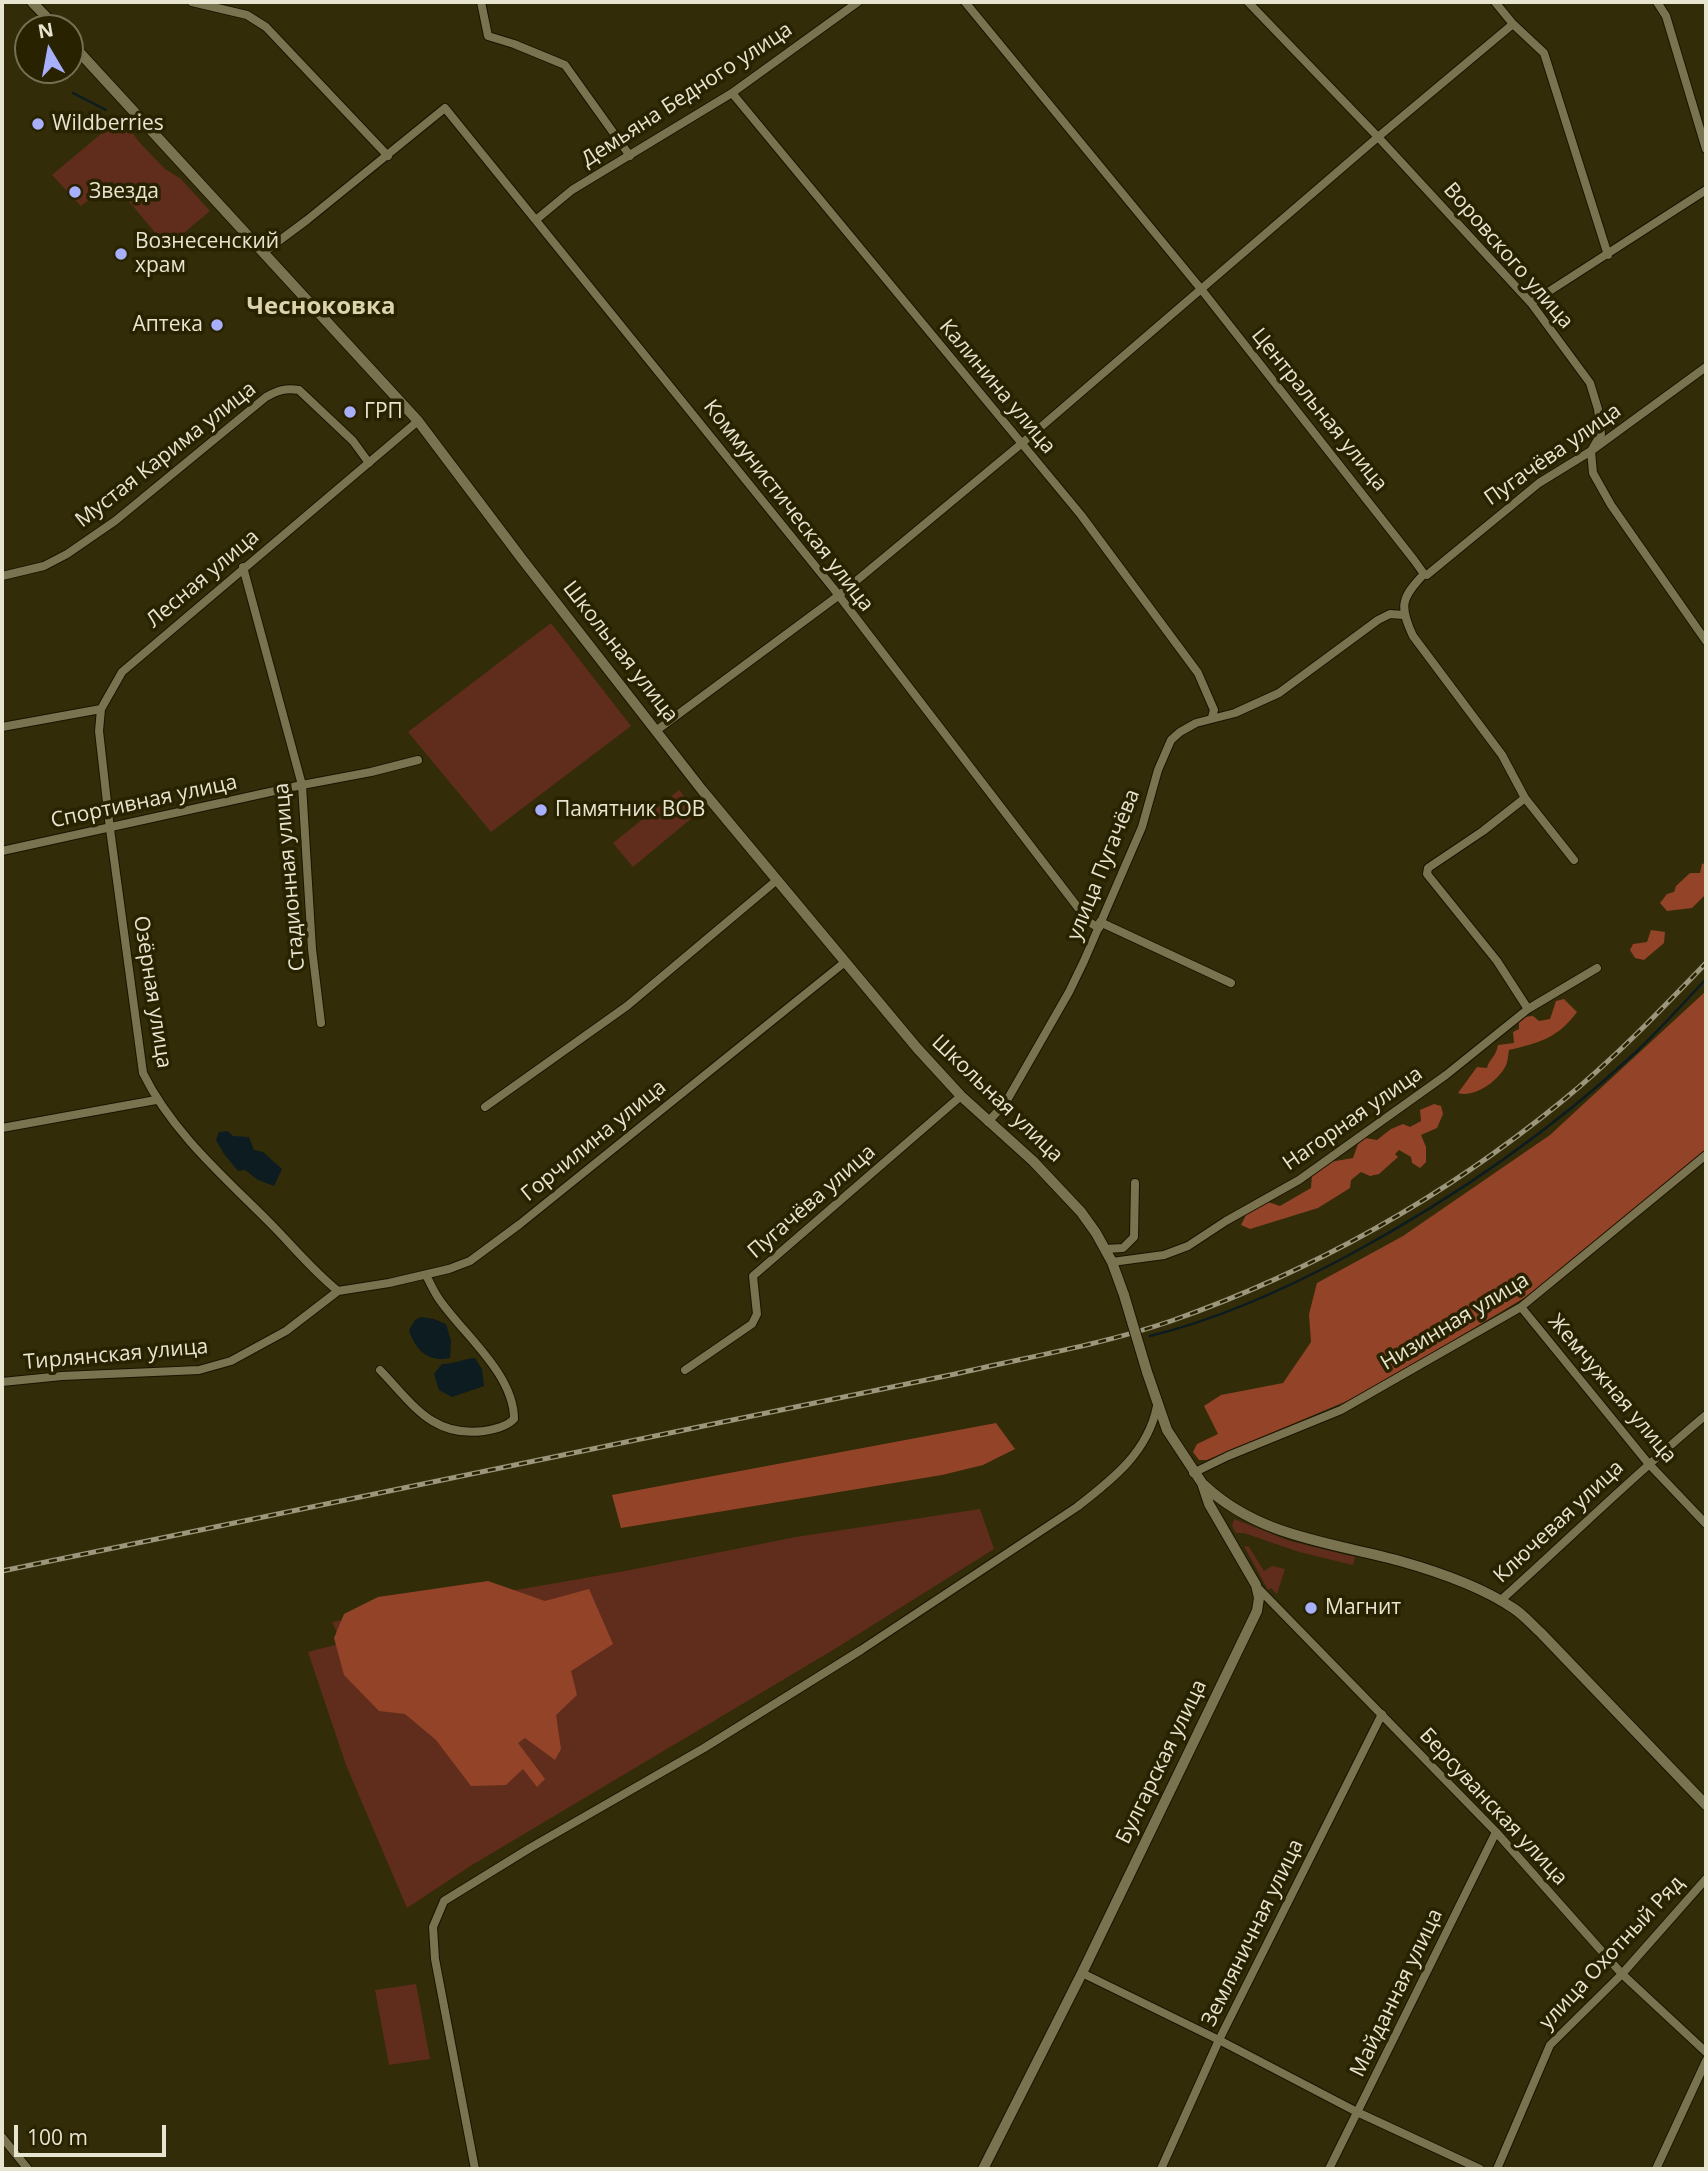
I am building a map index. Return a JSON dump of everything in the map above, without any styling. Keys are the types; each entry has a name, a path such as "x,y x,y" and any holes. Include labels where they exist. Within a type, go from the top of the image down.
{"street":[{"path":"192,2 247,15 266,27 388,156 264,252"},
{"path":"481,2 488,36 565,65 630,156"},
{"name":"Демьяна Бедного улица","path":"537,219 572,190 732,93 858,2"},
{"name":"Центральная улица","path":"965,2 1201,289 1394,532 1424,574"},
{"name":"Воровского улица","path":"1248,2 1378,136 1531,303 1590,383 1598,409 1601,434 1591,451 1592,473 1611,505 1706,640"},
{"path":"1495,2 1513,24 1544,53 1608,255"},
{"path":"1657,2 1666,16 1706,149"},
{"path":"657,730 838,596 1021,444 1378,136 1513,24"},
{"name":"Школьная улица","path":"84,57 418,421 702,790 917,1048 961,1096 1061,1188 1081,1212 1112,1262 1157,1406"},
{"name":"Калинина улица","path":"732,93 1081,515 1198,673 1214,710 1212,717"},
{"name":"Коммунистическая улица","path":"388,156 445,108 838,596 1089,922 1099,925"},
{"path":"1531,303 1706,190"},
{"name":"Пугачёва улица","path":"1424,574 1427,575 1539,483 1591,451 1706,368"},
{"name":"Мустая Карима улица","path":"2,576 44,566 67,554 115,521 266,397 277,391 288,388 299,390 353,441 369,463"},
{"name":"Лесная улица","path":"101,709 122,672 418,421"},
{"name":"Стадионная улица","path":"243,567 302,785 312,949 321,1023"},
{"path":"1424,574 1408,591 1403,615 1413,636 1502,755 1525,798 1574,860"},
{"name":"улица Пугачёва","path":"988,1122 1006,1102 1069,992 1142,827 1157,770 1166,750 1180,732 1212,717 1235,713 1279,693 1378,620 1390,614 1403,615"},
{"path":"2,727 101,709"},
{"name":"Озёрная улица","path":"101,709 99,731 110,829 143,1073 156,1100 203,1156 312,1269 338,1291"},
{"name":"Спортивная улица","path":"2,851 418,760"},
{"path":"1525,798 1483,831 1428,868 1427,874 1497,961 1528,1009"},
{"path":"485,1107 627,1006 777,880"},
{"path":"1099,925 1231,983"},
{"name":"Горчилина улица","path":"338,1291 426,1275 470,1261 845,962"},
{"name":"Нагорная улица","path":"1112,1262 1164,1255 1188,1246 1299,1180 1446,1075 1528,1009 1597,968"},
{"name":"Пугачёва улица","path":"685,1370 752,1324 757,1314 753,1276 961,1096"},
{"path":"2,1128 156,1100"},
{"name":"Низинная улица","path":"1193,1473 1341,1410 1521,1307 1706,1155"},
{"path":"1105,1249 1123,1248 1134,1237 1135,1183"},
{"path":"380,1370 429,1421 452,1430 477,1432 496,1429 514,1419 514,1410 502,1381 488,1359 438,1298 426,1275"},
{"name":"Тирлянская улица","path":"2,1382 62,1376 199,1370 231,1360 275,1338 338,1291"},
{"name":"Жемчужная улица","path":"1521,1307 1648,1462 1706,1524"},
{"path":"1157,1406 1167,1430 1193,1473 1219,1500 1237,1512 1279,1532 1401,1562 1448,1577 1516,1610 1706,1805"},
{"path":"475,2169 435,1958 433,1927 444,1901 704,1748 872,1643 1077,1507 1104,1486 1147,1439 1154,1426 1157,1406"},
{"name":"Ключевая улица","path":"1500,1601 1575,1534 1648,1462 1706,1415"},
{"path":"1202,1483 1209,1504 1256,1585"},
{"name":"Берсуванская улица","path":"1256,1585 1496,1832 1622,1973 1706,2052"},
{"name":"Булгарская улица","path":"983,2169 1082,1973 1257,1611 1259,1598 1256,1585"},
{"name":"Земляничная улица","path":"1161,2169 1219,2040 1381,1714"},
{"name":"Майданная улица","path":"1329,2169 1496,1832"},
{"name":"улица Охотный Ряд","path":"1497,2169 1550,2045 1622,1973 1706,1879"},
{"path":"1082,1973 1357,2112 1480,2169"},
{"path":"1656,2169 1706,2061"},
{"path":"2,2137 28,2169"}],"shaded area":[{"path":"121,117 139,142 165,169 181,179 210,211 167,247 112,181 81,206 52,175"},
{"path":"551,623 631,726 491,832 408,732"},
{"path":"679,790 698,813 633,867 613,843"},
{"path":"1706,863 1706,894 1692,908 1667,911 1660,903 1667,894 1674,892 1676,886 1690,873 1700,873 1702,864"},
{"path":"1651,930 1665,932 1664,943 1644,960 1635,958 1630,950 1633,944 1647,942"},
{"path":"1706,991 1706,1153 1539,1289 1366,1393 1207,1460 1199,1460 1193,1452 1197,1444 1218,1434 1204,1406 1221,1395 1283,1383 1311,1342 1309,1314 1317,1283 1403,1236 1550,1135"},
{"path":"1564,999 1577,1012 1563,1028 1539,1042 1509,1050 1506,1065 1491,1083 1478,1091 1458,1093 1477,1067 1487,1068 1498,1045 1514,1043 1513,1032 1519,1029 1519,1021 1523,1017 1533,1016 1539,1021 1550,1019 1556,1001"},
{"path":"1434,1104 1441,1106 1443,1114 1437,1128 1421,1135 1426,1147 1426,1162 1420,1168 1412,1163 1411,1157 1399,1150 1395,1154 1398,1157 1379,1174 1370,1176 1361,1172 1351,1180 1350,1188 1318,1208 1250,1229 1241,1225 1246,1215 1268,1202 1280,1206 1311,1188 1312,1175 1330,1162 1353,1158 1358,1144 1365,1138 1377,1140 1403,1124 1410,1127 1421,1121 1420,1110"},
{"path":"228,1131 233,1136 249,1137 254,1150 263,1152 282,1169 274,1186 258,1180 245,1170 238,1171 216,1140 219,1132"},
{"path":"421,1317 446,1324 451,1341 450,1358 429,1357 415,1344 409,1330 415,1320"},
{"path":"475,1358 482,1369 484,1386 452,1397 439,1390 434,1374 442,1364"},
{"path":"996,1423 1015,1449 983,1465 942,1475 621,1528 612,1495"},
{"path":"980,1509 994,1549 833,1650 472,1865 407,1908 346,1765 308,1652 342,1643 332,1622 625,1571 796,1537"},
{"path":"1234,1519 1290,1541 1355,1557 1353,1565 1299,1552 1244,1533 1236,1533 1232,1526"},
{"path":"1244,1546 1249,1547 1264,1571 1272,1566 1285,1569 1277,1594 1271,1588 1268,1590"},
{"path":"488,1581 545,1601 589,1589 613,1644 571,1671 577,1695 556,1715 561,1749 555,1760 525,1738 518,1743 545,1779 537,1787 523,1769 506,1785 471,1786 436,1740 405,1714 379,1711 344,1675 334,1638 344,1614 378,1597"},
{"path":"416,1984 430,2059 389,2065 375,1990"}],"waterway":[{"path":"73,93 106,110"},
{"path":"1150,1336 1228,1312 1303,1279 1389,1233 1464,1187 1535,1136 1603,1081 1645,1043 1706,979"}],"railway":[{"path":"2,1571 955,1374 1091,1344 1171,1321 1224,1301 1326,1255 1424,1200 1471,1169 1580,1086 1636,1035 1706,963"}],"place":[{"name":"Wildberries","path":"38,124"},
{"name":"Звезда","path":"75,192"},
{"name":"Вознесенский храм","path":"121,254"},
{"name":"Аптека","path":"217,325"},
{"name":"ГРП","path":"350,412"},
{"name":"Памятник ВОВ","path":"541,810"},
{"name":"Магнит","path":"1311,1608"}],"district":[{"name":"Чесноковка","path":"321,307"}]}
